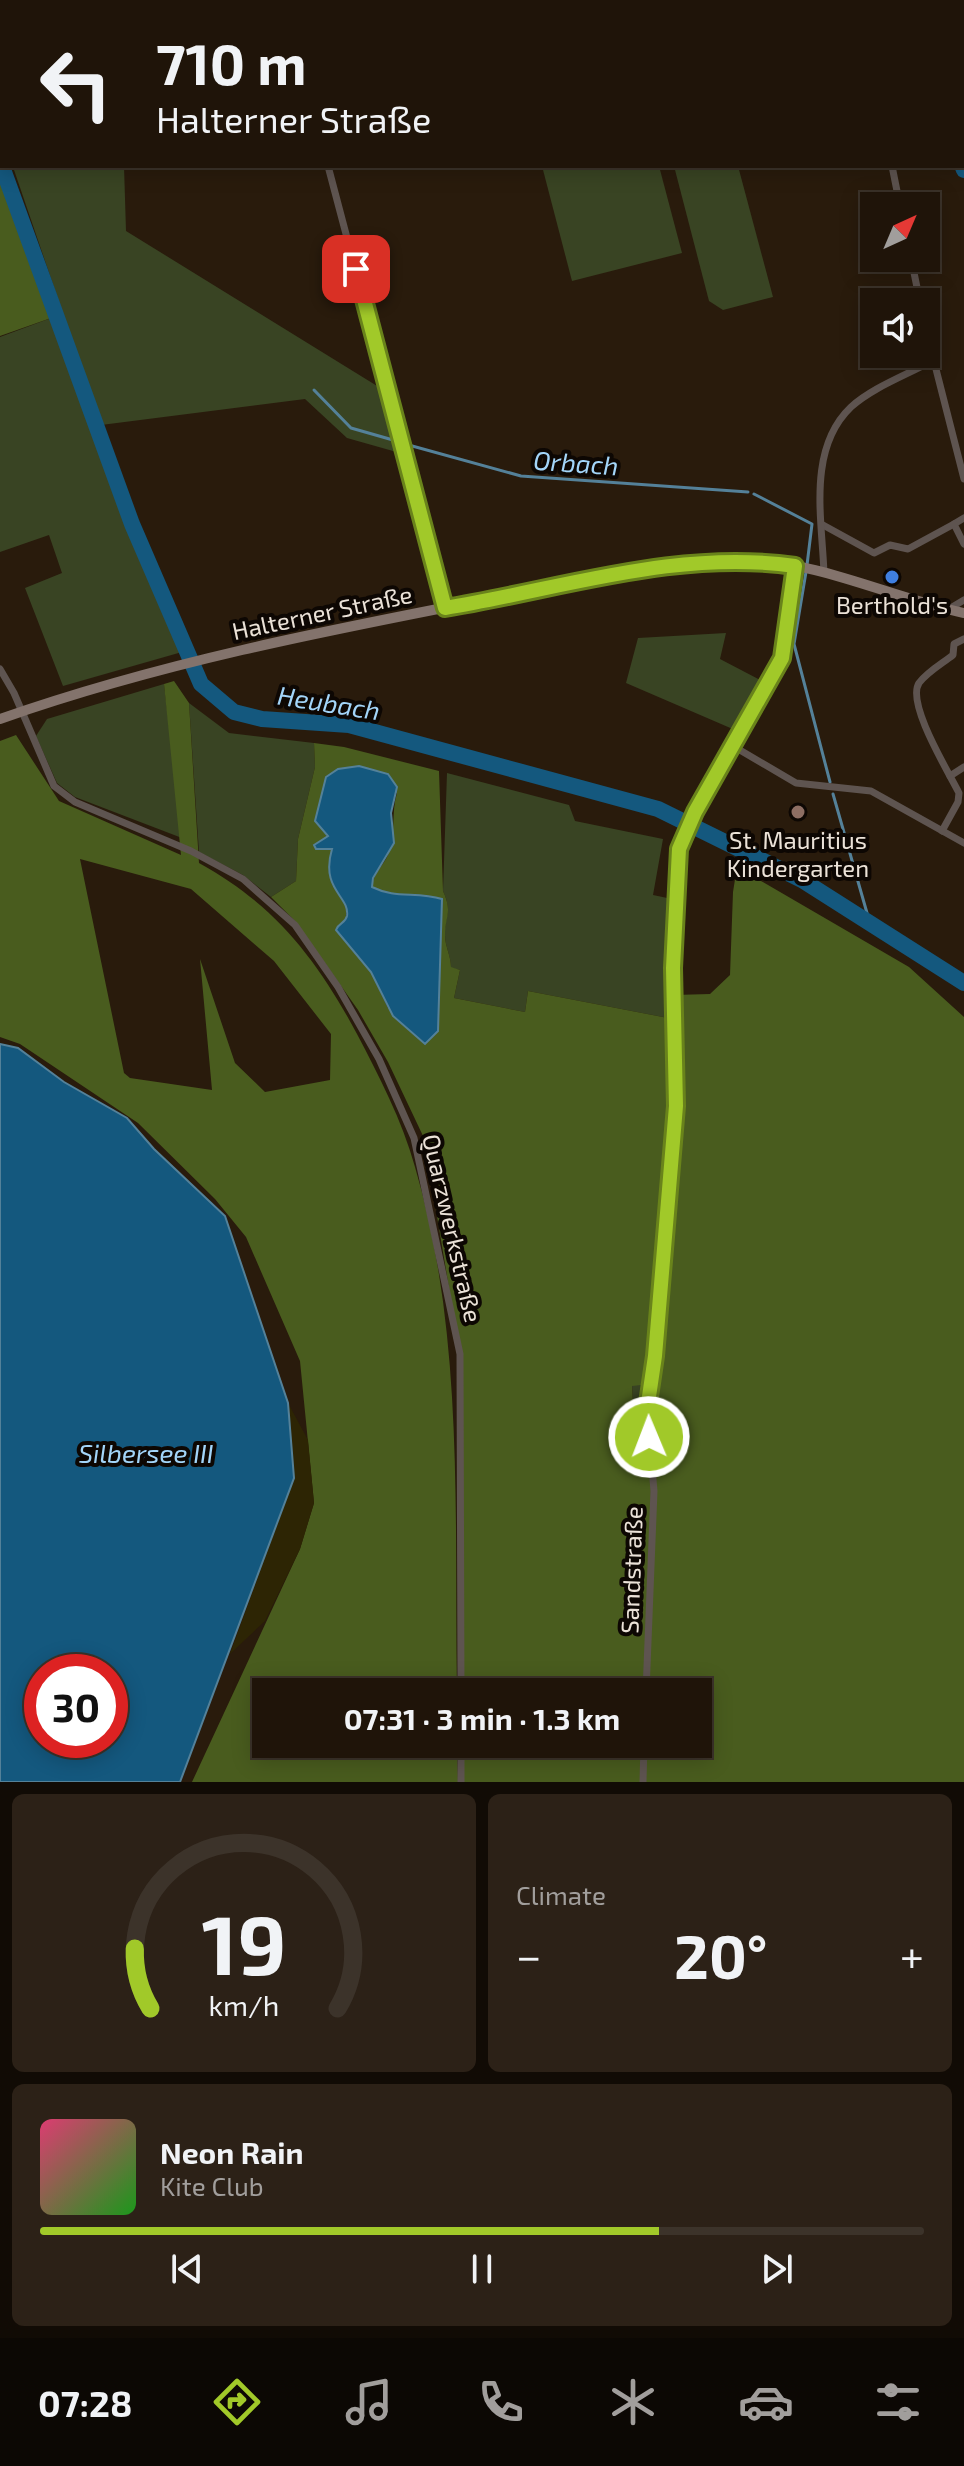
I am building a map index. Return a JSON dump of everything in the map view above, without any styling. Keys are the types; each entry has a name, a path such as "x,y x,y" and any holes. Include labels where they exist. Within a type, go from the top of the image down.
{"main road":[{"name":"Halterner Straße","path":"0,719 215,655 671,566 748,560 798,567 964,613"}],"street":[{"path":"329,168 445,608"},
{"path":"892,168 897,192"},
{"path":"824,573 821,465 838,425 863,398 919,368"},
{"path":"934,368 964,479"},
{"path":"823,525 874,553 890,545 908,549 964,518"},
{"path":"954,524 964,544"},
{"name":"Sandstraße","path":"647,1678 654,1491 647,1410 655,1356 676,1106 673,968 679,849 695,812 782,658 798,567"},
{"path":"947,610 964,600"},
{"path":"942,831 958,802 959,793 920,714 915,692 920,681 953,655 954,644 964,639"},
{"name":"Quarzwerkstraße","path":"0,669 54,786 75,802 191,851 243,879 295,925 338,987 379,1059 408,1125 428,1188 460,1354 461,1678"},
{"path":"733,746 796,783 871,791 964,843"},
{"path":"950,776 964,767"},
{"path":"461,1758 461,1782"},
{"path":"643,1782 644,1758"}],"green space":[{"path":"13,168 124,168 126,231 382,389 400,453 347,438 305,399 101,425"},
{"path":"543,168 660,168 682,253 572,281"},
{"path":"675,168 739,168 773,297 723,310 709,301"},
{"path":"0,180 51,318 0,336"},
{"path":"51,318 129,533 182,652 63,686 25,588 62,573 49,535 0,552 0,337"},
{"path":"726,633 720,659 764,682 735,730 626,683 638,638"},
{"path":"174,681 189,703 199,863 250,896 291,936 326,981 382,1082 410,1150 431,1231 449,1362 456,1494 457,1678 252,1678 252,1758 457,1758 458,1782 192,1782 300,1549 314,1503 300,1361 246,1237 215,1199 138,1123 20,1044 0,1037 0,741 16,735 59,801 181,855 164,684","holes":["80,859 191,889 274,961 331,1034 330,1080 265,1092 235,1063 200,959 212,1090 130,1078 124,1073"]},
{"path":"164,684 182,838 75,797 57,783 36,736 47,719"},
{"path":"189,703 229,733 314,743 315,767 298,839 296,881 271,897 243,875 199,852"},
{"path":"314,743 344,747 439,771 443,891 448,909 445,940 451,967 460,970 454,998 525,1012 528,991 668,1018 674,1013 674,995 710,994 730,975 737,867 909,967 964,1017 964,1782 461,1782 461,1758 712,1758 712,1678 461,1678 460,1354 424,1138 388,1062 358,1010 296,922 271,897 296,881 298,839 315,767","holes":["397,793 391,845 372,887 390,896 412,894 388,1008 371,972 336,930 346,920 346,904 341,898 332,849 319,850 320,841 326,839 327,832","655,1360 659,1421 653,1487 634,1419 632,1386 650,1384"]},
{"path":"447,773 569,805 575,821 663,839 653,895 672,899 672,925 665,930 668,1018 528,991 525,1012 454,998 460,970 451,968 445,936 448,909 443,891"},
{"path":"655,1356 659,1421 654,1491 634,1419 632,1385 650,1383"}],"sand":[{"path":"288,1403 308,1440 314,1503 300,1549 265,1621 230,1654 294,1478"}],"water":[{"path":"359,766 388,774 397,787 391,813 394,843 373,878 372,887 389,893 442,899 438,1031 425,1044 393,1016 371,972 336,930 346,919 347,909 332,883 329,863 332,849 316,849 314,845 328,836 315,821 326,777 338,769"},
{"name":"Silbersee III","path":"0,1044 18,1048 64,1082 127,1118 154,1149 225,1216 288,1403 294,1478 180,1782 0,1782"}],"waterway":[{"name":"Heubach","path":"3,168 132,524 201,684 234,712 262,719 349,725 658,809 802,880 964,983"},
{"name":"Orbach","path":"314,390 351,428 393,440"},
{"name":"Orbach","path":"405,444 521,476 748,492"},
{"name":"Orbach","path":"754,494 812,524 807,565"},
{"name":"Orbach","path":"806,572 794,644 830,782"},
{"name":"Orbach","path":"833,794 869,920"}],"place":[{"name":"Berthold's","path":"892,577"},
{"name":"St. Mauritius Kindergarten","path":"798,812"}],"route":[{"path":"356,269 445,608 711,561 748,560 795,566 782,658 695,812 679,849 673,968 676,1106 655,1356 647,1410 649,1437"}]}
